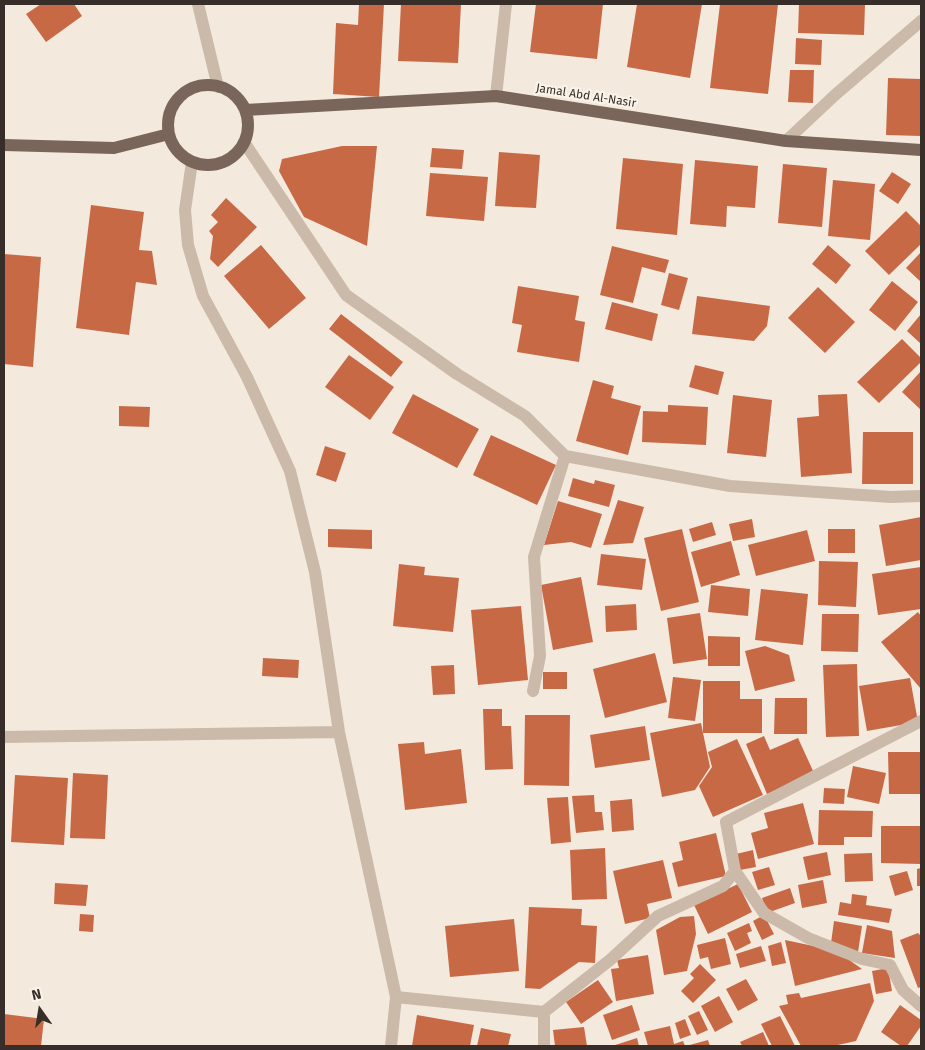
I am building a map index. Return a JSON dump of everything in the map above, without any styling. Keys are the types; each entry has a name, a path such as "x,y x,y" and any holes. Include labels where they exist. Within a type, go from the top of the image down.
{"main road":[{"path":"200,86 218,87 227,90 245,110 248,123 244,142 230,159 217,164 204,165 192,162 181,156 173,146 168,134 168,121 171,109 178,98 200,86"},
{"name":"Jamal Abd Al-Nasir","path":"245,110 496,96 786,142 921,150"},
{"path":"4,145 114,148 168,134"}],"street":[{"path":"198,4 218,87"},
{"path":"496,96 506,4"},
{"path":"786,142 835,94 921,21"},
{"path":"244,142 346,295 457,374 525,416 565,456 730,486 891,497 921,496"},
{"path":"192,162 185,210 188,245 203,296 247,377 290,471 315,572 339,732 396,997 391,1046"},
{"path":"533,691 540,656 534,557 565,456"},
{"path":"921,721 726,822 735,872 764,913 808,938 862,959 890,965 903,990 921,1006"},
{"path":"4,737 339,732"},
{"path":"396,997 544,1012 610,960 658,916 723,886 735,872"},
{"path":"544,1012 544,1046"}],"building":[{"path":"41,4 74,4 82,16 46,42 26,14"},
{"path":"359,4 384,4 379,97 333,94 336,23 358,25"},
{"path":"401,4 461,4 458,63 398,61"},
{"path":"536,4 603,4 597,59 530,52"},
{"path":"637,4 702,4 690,78 627,67"},
{"path":"720,4 778,4 768,94 710,88"},
{"path":"799,4 865,4 864,35 798,33"},
{"path":"796,38 822,40 821,65 795,64"},
{"path":"790,70 814,70 813,103 788,102"},
{"path":"888,78 921,79 921,136 886,135"},
{"path":"342,146 377,146 367,246 304,217 279,171 282,159"},
{"path":"432,148 464,150 462,169 430,167"},
{"path":"499,152 540,155 536,208 495,206"},
{"path":"623,158 683,164 677,235 616,229"},
{"path":"695,160 758,166 755,208 727,206 726,227 690,224"},
{"path":"783,164 827,168 822,227 778,223"},
{"path":"892,172 911,184 898,204 879,191"},
{"path":"430,173 488,177 484,221 426,216"},
{"path":"833,180 875,184 870,240 828,236"},
{"path":"226,198 257,227 218,267 210,259 213,236 209,231 218,222 211,215"},
{"path":"91,205 144,212 139,250 152,251 157,285 136,282 129,335 76,328"},
{"path":"906,211 921,226 921,244 889,275 865,251"},
{"path":"261,245 306,298 269,329 224,276"},
{"path":"828,245 851,265 836,284 812,264"},
{"path":"612,246 669,260 665,273 642,267 633,303 600,295"},
{"path":"921,252 921,282 906,268"},
{"path":"4,254 41,257 33,367 4,364"},
{"path":"669,273 688,278 679,310 661,305"},
{"path":"892,281 918,302 895,331 869,310"},
{"path":"518,286 579,296 575,320 585,322 579,362 517,352 522,325 512,323"},
{"path":"818,287 855,322 825,353 788,318"},
{"path":"697,296 770,306 767,326 754,341 692,334"},
{"path":"612,302 658,314 652,341 605,329"},
{"path":"341,314 403,362 391,377 329,329"},
{"path":"921,314 921,344 907,331"},
{"path":"902,339 921,358 921,362 879,403 857,382"},
{"path":"349,355 394,387 370,420 325,387"},
{"path":"695,365 724,372 718,395 689,387"},
{"path":"921,371 921,410 902,392"},
{"path":"593,380 614,386 611,398 641,406 628,455 576,441"},
{"path":"413,394 479,429 457,468 392,433"},
{"path":"847,394 852,473 801,477 797,418 819,416 818,395"},
{"path":"733,395 772,400 766,457 727,453"},
{"path":"668,405 708,407 706,445 642,442 643,411 668,412"},
{"path":"119,406 150,407 149,427 119,426"},
{"path":"863,432 913,432 913,484 862,484"},
{"path":"491,435 556,465 537,505 473,475"},
{"path":"325,446 346,453 336,482 316,475"},
{"path":"573,478 594,484 595,480 615,485 609,507 568,496"},
{"path":"618,500 644,507 633,543 603,545"},
{"path":"558,501 602,514 591,548 571,542 544,545"},
{"path":"921,517 921,560 886,566 879,525"},
{"path":"752,519 755,537 733,541 729,524"},
{"path":"712,522 716,535 693,542 689,529"},
{"path":"328,529 372,530 372,549 328,547"},
{"path":"682,529 699,602 661,611 644,538"},
{"path":"828,529 855,529 855,553 828,553"},
{"path":"807,530 815,561 756,576 748,545"},
{"path":"731,541 740,575 701,587 691,552"},
{"path":"601,554 646,559 642,590 597,585"},
{"path":"819,561 858,562 856,607 818,605"},
{"path":"399,564 425,567 424,575 459,578 453,632 393,626"},
{"path":"921,567 921,609 878,615 872,574"},
{"path":"581,577 593,642 553,650 541,585"},
{"path":"711,585 750,589 748,616 708,612"},
{"path":"761,589 808,594 803,645 755,640"},
{"path":"636,604 637,630 606,632 605,606"},
{"path":"521,606 528,680 478,685 471,610"},
{"path":"918,612 921,616 921,689 881,642"},
{"path":"700,613 707,659 673,664 667,618"},
{"path":"822,614 859,614 858,652 821,651"},
{"path":"708,636 740,637 740,666 708,666"},
{"path":"765,646 789,655 795,681 755,691 745,651"},
{"path":"655,653 667,702 605,718 593,669"},
{"path":"263,658 299,660 298,678 262,676"},
{"path":"857,664 859,736 826,737 823,665"},
{"path":"454,665 455,694 433,695 431,666"},
{"path":"543,672 567,672 567,689 543,689"},
{"path":"673,677 701,680 695,721 668,718"},
{"path":"910,678 918,722 867,731 859,686"},
{"path":"703,681 740,681 740,699 762,699 762,733 703,733"},
{"path":"775,698 807,698 807,734 774,734"},
{"path":"483,709 502,709 502,726 511,726 513,769 485,770"},
{"path":"525,715 570,715 569,786 524,785"},
{"path":"701,723 710,767 695,790 662,797 650,733"},
{"path":"645,726 650,760 595,768 590,735"},
{"path":"764,736 770,750 798,738 814,773 767,794 746,744"},
{"path":"737,739 763,795 713,817 699,786 712,767 708,752"},
{"path":"424,742 425,754 461,749 467,803 405,810 398,744"},
{"path":"888,752 921,752 921,794 889,794"},
{"path":"853,766 886,773 879,804 847,797"},
{"path":"73,773 108,775 105,839 70,838"},
{"path":"15,775 68,778 64,845 11,842"},
{"path":"824,788 845,789 844,804 823,803"},
{"path":"594,795 595,812 602,812 604,830 576,833 572,796"},
{"path":"568,797 571,842 551,844 547,798"},
{"path":"632,799 634,830 612,832 610,801"},
{"path":"803,803 814,844 758,859 751,833 768,828 764,813"},
{"path":"819,810 873,811 872,837 844,837 844,845 818,845"},
{"path":"881,826 921,826 921,864 881,863"},
{"path":"716,833 726,876 678,887 672,863 683,860 679,842"},
{"path":"605,848 607,899 572,900 570,850"},
{"path":"753,850 756,867 740,870 736,854"},
{"path":"827,852 831,875 808,880 803,857"},
{"path":"872,853 873,881 845,882 844,854"},
{"path":"663,860 672,898 647,904 650,918 625,924 613,871"},
{"path":"769,867 775,885 758,890 752,872"},
{"path":"921,868 921,886 917,886 917,869"},
{"path":"907,871 913,890 895,896 889,876"},
{"path":"823,880 827,903 802,908 798,885"},
{"path":"55,883 88,885 86,906 54,904"},
{"path":"738,884 752,912 708,934 694,905"},
{"path":"790,888 795,903 767,913 762,898"},
{"path":"852,894 867,896 866,905 892,909 889,923 838,915 840,902 851,904"},
{"path":"529,907 582,909 581,925 597,926 595,963 579,962 540,989 525,988"},
{"path":"80,914 94,915 93,932 79,931"},
{"path":"764,915 774,934 762,940 753,921"},
{"path":"694,916 696,934 687,971 664,975 656,930 680,917"},
{"path":"514,919 519,971 450,977 445,926"},
{"path":"834,921 862,926 858,952 831,943"},
{"path":"749,923 752,931 747,933 751,943 735,951 727,933"},
{"path":"867,925 892,931 895,958 862,953"},
{"path":"918,933 921,936 921,987 918,988 900,940"},
{"path":"725,938 731,964 711,969 708,957 700,959 697,945"},
{"path":"785,940 823,948 845,957 862,969 795,986"},
{"path":"781,942 786,963 772,966 768,946"},
{"path":"761,946 766,961 740,968 736,954"},
{"path":"648,955 654,994 616,1001 611,969 619,968 617,960"},
{"path":"700,964 716,980 693,1003 681,991 694,978 690,974"},
{"path":"888,968 892,991 876,994 872,971"},
{"path":"746,979 758,1000 738,1011 726,989"},
{"path":"598,980 613,1002 581,1024 566,1002"},
{"path":"870,983 874,1001 856,1041 833,1046 801,1046 779,1006 788,1004 786,995 799,993 801,998"},
{"path":"719,996 733,1022 715,1032 701,1006"},
{"path":"632,1005 640,1030 612,1040 603,1015"},
{"path":"900,1005 921,1020 921,1026 907,1046 901,1046 881,1032"},
{"path":"699,1011 708,1030 697,1035 688,1016"},
{"path":"4,1014 44,1019 41,1046 4,1046"},
{"path":"417,1015 474,1025 470,1046 412,1046"},
{"path":"780,1016 795,1046 772,1046 761,1024"},
{"path":"685,1019 691,1035 680,1039 675,1023"},
{"path":"670,1026 674,1044 683,1041 685,1046 648,1046 644,1032"},
{"path":"584,1027 587,1046 555,1046 553,1030"},
{"path":"481,1028 511,1034 508,1046 477,1046"},
{"path":"763,1032 769,1046 742,1046 740,1042"},
{"path":"637,1038 639,1046 612,1046"},
{"path":"708,1040 710,1046 686,1046"}]}
